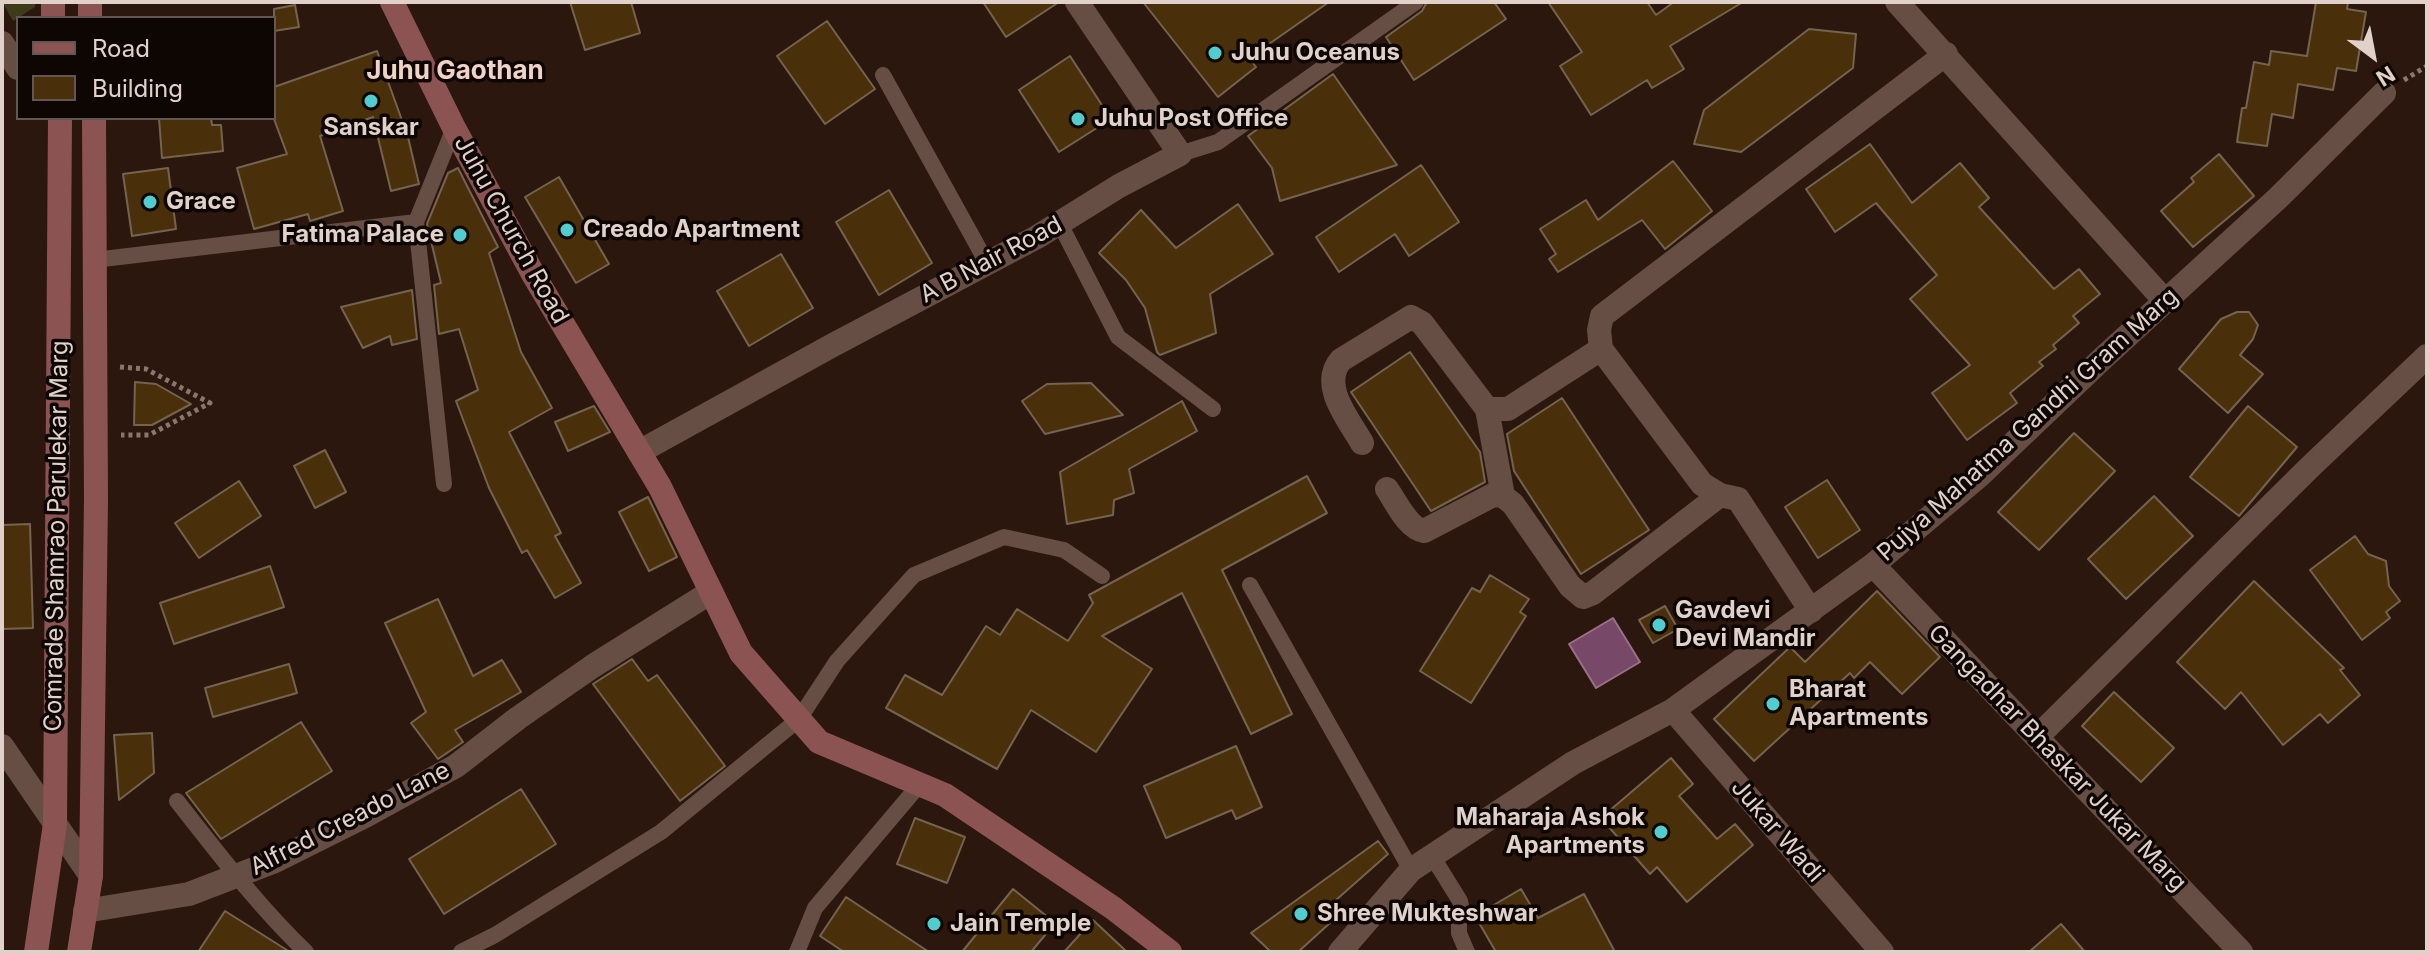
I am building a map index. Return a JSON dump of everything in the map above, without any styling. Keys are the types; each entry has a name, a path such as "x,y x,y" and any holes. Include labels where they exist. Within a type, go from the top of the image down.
{"street":[{"name":"Juhu Church Road","path":"392,2 454,128 533,274 660,487 741,653 819,742 945,795 1075,882 1170,952"},
{"path":"1077,2 1126,70 1180,154"},
{"path":"1897,2 2165,301"},
{"path":"2,43 16,65"},
{"path":"1811,611 1738,499 1720,495 1702,484 1601,349 1599,330 1602,316 1946,54"},
{"name":"Pujya Mahatma Gandhi Gram Marg","path":"1340,952 1411,870 1573,763 1673,710 1873,565 1979,476 2278,198 2384,93"},
{"name":"Comrade Shamrao Parulekar Marg","path":"79,952 91,876 96,435 94,120"},
{"name":"Comrade Shamrao Parulekar Marg","path":"36,952 55,824 57,124"},
{"name":"A B Nair Road","path":"639,452 1060,224 1119,186 1180,154"},
{"path":"1362,443 1335,395 1332,375 1335,367 1341,360 1411,317 1422,323 1487,409 1503,496"},
{"path":"1487,409 1508,409 1601,349"},
{"path":"2037,737 2427,356"},
{"path":"1387,489 1411,524 1417,530 1424,531 1493,495 1503,496 1513,504 1570,586 1583,597 1593,593 1720,495"},
{"name":"Gangadhar Bhaskar Jukar Marg","path":"1873,565 2241,952"},
{"name":"Alfred Creado Lane","path":"85,911 189,894 275,861 367,815 456,766 593,666 711,592"},
{"name":"Jukar Wadi","path":"1673,710 1882,952"},
{"path":"2,746 91,876"}],"lane":[{"path":"1180,154 1218,142 1416,2"},
{"path":"883,75 987,263"},
{"path":"444,484 416,222 454,128"},
{"path":"94,260 416,222"},
{"path":"1060,224 1118,337 1213,409"},
{"path":"461,952 495,935 661,832 799,719 837,661 914,575 1004,537 1064,550 1102,576"},
{"path":"1250,585 1411,870"},
{"path":"797,952 815,908 920,784"},
{"path":"177,801 235,876 280,928 306,952"},
{"path":"1432,856 1460,901 1459,933 1467,952"}],"path":[{"path":"96,365 146,369 210,403 149,435 96,435"}],"shaded area":[{"path":"2,2 35,2 35,7 16,16 13,21"},
{"path":"1613,618 1640,662 1596,688 1569,644"}],"building":[{"path":"570,2 631,2 640,33 585,50"},
{"path":"983,2 1059,2 1006,37"},
{"path":"1143,2 1329,2 1249,58 1256,67 1218,97"},
{"path":"1427,2 1494,2 1506,19 1414,80 1386,37 1422,11"},
{"path":"1548,2 1647,2 1656,15 1674,2 1743,2 1670,46 1684,69 1652,88 1647,80 1591,115 1560,66 1582,52"},
{"path":"2316,2 2348,2 2347,9 2366,12 2356,71 2337,68 2333,90 2298,84 2293,118 2272,114 2267,146 2237,142 2254,62 2269,65 2271,51 2307,56"},
{"path":"295,5 299,27 276,31 274,9"},
{"path":"827,21 875,89 825,124 777,56"},
{"path":"1809,29 1856,34 1853,68 1741,152 1694,144 1704,110"},
{"path":"377,51 408,137 419,184 391,191 373,117 320,136 343,211 310,221 308,214 254,229 237,168 287,154 274,120 276,86"},
{"path":"1070,56 1111,119 1059,152 1019,90"},
{"path":"1333,74 1397,165 1280,201 1272,168 1248,136"},
{"path":"159,120 211,120 212,125 221,125 223,151 162,158"},
{"path":"1870,144 1912,203 1960,163 1989,198 1979,207 2054,289 2079,269 2100,294 2073,316 2079,323 2053,345 2056,349 2039,362 2043,366 2010,393 2017,403 1967,440 1932,393 1970,365 1910,299 1937,275 1876,203 1835,232 1806,189"},
{"path":"2219,154 2254,196 2193,247 2161,211 2194,182 2191,178"},
{"path":"1673,161 1712,211 1665,249 1642,220 1558,272 1549,259 1556,254 1540,229 1586,200 1598,220"},
{"path":"1421,165 1459,222 1409,256 1395,234 1339,272 1316,237"},
{"name":"Grace","path":"168,168 176,229 132,236 123,174"},
{"path":"458,168 498,247 489,253 521,352 552,408 509,432 561,533 555,536 581,583 555,598 527,550 522,553 489,488 456,401 478,390 459,329 439,334 434,285 441,283 427,224 448,173"},
{"name":"Creado Apartment","path":"559,177 609,264 576,283 525,197"},
{"path":"889,190 932,263 879,295 836,222"},
{"path":"1238,204 1273,254 1210,294 1216,333 1160,355 1145,308 1126,280 1099,253 1141,210 1176,248"},
{"path":"781,254 813,308 749,346 717,291"},
{"path":"412,290 417,339 392,345 390,336 363,348 341,307"},
{"path":"2237,312 2249,312 2258,325 2253,339 2240,355 2263,374 2228,413 2179,369 2221,319"},
{"path":"1410,352 1480,452 1485,482 1431,511 1351,392"},
{"path":"135,382 156,384 191,404 152,425 134,425"},
{"path":"1091,383 1123,415 1045,434 1022,401 1047,384"},
{"path":"1562,398 1649,530 1581,574 1514,471 1507,434"},
{"path":"1182,401 1197,431 1129,469 1134,493 1114,500 1113,515 1067,524 1060,472"},
{"path":"594,406 610,432 568,451 555,422"},
{"path":"2248,406 2297,447 2239,516 2190,477"},
{"path":"2074,433 2115,471 2039,550 1998,512"},
{"path":"325,450 346,492 315,508 294,466"},
{"path":"1307,476 1327,513 1222,570 1292,714 1251,734 1182,593 1102,636 1152,669 1096,752 1031,710 997,769 886,708 905,675 942,695 986,626 1000,635 1017,609 1068,641 1093,603 1089,595"},
{"path":"1827,480 1860,530 1818,558 1785,507"},
{"path":"239,481 261,516 199,558 175,523"},
{"path":"2154,496 2193,536 2126,599 2088,559"},
{"path":"648,497 677,557 649,571 619,512"},
{"path":"30,524 33,628 2,629 2,525"},
{"path":"2355,536 2368,554 2386,561 2389,586 2400,601 2386,612 2390,618 2362,640 2310,570"},
{"path":"270,566 284,607 174,644 160,603"},
{"path":"1490,575 1529,599 1520,612 1526,616 1471,703 1420,671 1472,588 1480,592"},
{"path":"2254,581 2344,668 2340,670 2360,695 2328,723 2320,714 2283,745 2241,692 2225,709 2177,662"},
{"path":"1877,591 1940,657 1902,694 1870,662 1854,678 1850,673 1754,761 1714,719 1790,647 1805,662"},
{"path":"438,599 473,676 502,660 521,692 455,730 463,742 438,759 411,723 426,712 385,623"},
{"name":"Gavdevi Devi Mandir","path":"1665,606 1678,629 1653,643 1639,620"},
{"path":"632,659 648,681 657,675 725,766 680,801 593,684"},
{"path":"289,664 297,693 213,717 205,688"},
{"path":"2114,692 2174,748 2141,782 2082,726"},
{"path":"301,722 332,771 221,839 186,793"},
{"path":"152,733 154,773 119,800 114,735"},
{"path":"1236,746 1262,807 1236,819 1232,810 1166,838 1144,786"},
{"name":"Maharaja Ashok Apartments","path":"1671,758 1693,784 1679,796 1717,839 1735,824 1753,845 1687,902 1657,867 1650,874 1601,818"},
{"path":"521,789 556,844 444,914 409,859"},
{"path":"915,818 965,837 947,883 897,864"},
{"path":"1378,841 1388,854 1336,900 1341,913 1298,952 1271,952 1251,933"},
{"path":"1013,889 1055,923 1031,952 962,952"},
{"path":"1521,889 1538,918 1584,894 1615,952 1496,952 1475,916"},
{"path":"846,897 929,952 844,952 820,936"},
{"path":"225,911 290,952 198,952"},
{"path":"1093,920 1127,952 1064,952"},
{"path":"2061,924 2085,952 2029,952"}],"place":[{"name":"Juhu Oceanus","path":"1215,53"},
{"name":"Sanskar","path":"371,101"},
{"name":"Juhu Post Office","path":"1078,119"},
{"name":"Grace","path":"150,202"},
{"name":"Creado Apartment","path":"567,230"},
{"name":"Fatima Palace","path":"460,235"},
{"name":"Gavdevi Devi Mandir","path":"1659,625"},
{"name":"Bharat Apartments","path":"1773,704"},
{"name":"Maharaja Ashok Apartments","path":"1661,832"},
{"name":"Shree Mukteshwar","path":"1301,914"},
{"name":"Jain Temple","path":"934,924"}],"district":[{"name":"Juhu Gaothan","path":"455,71"}]}
